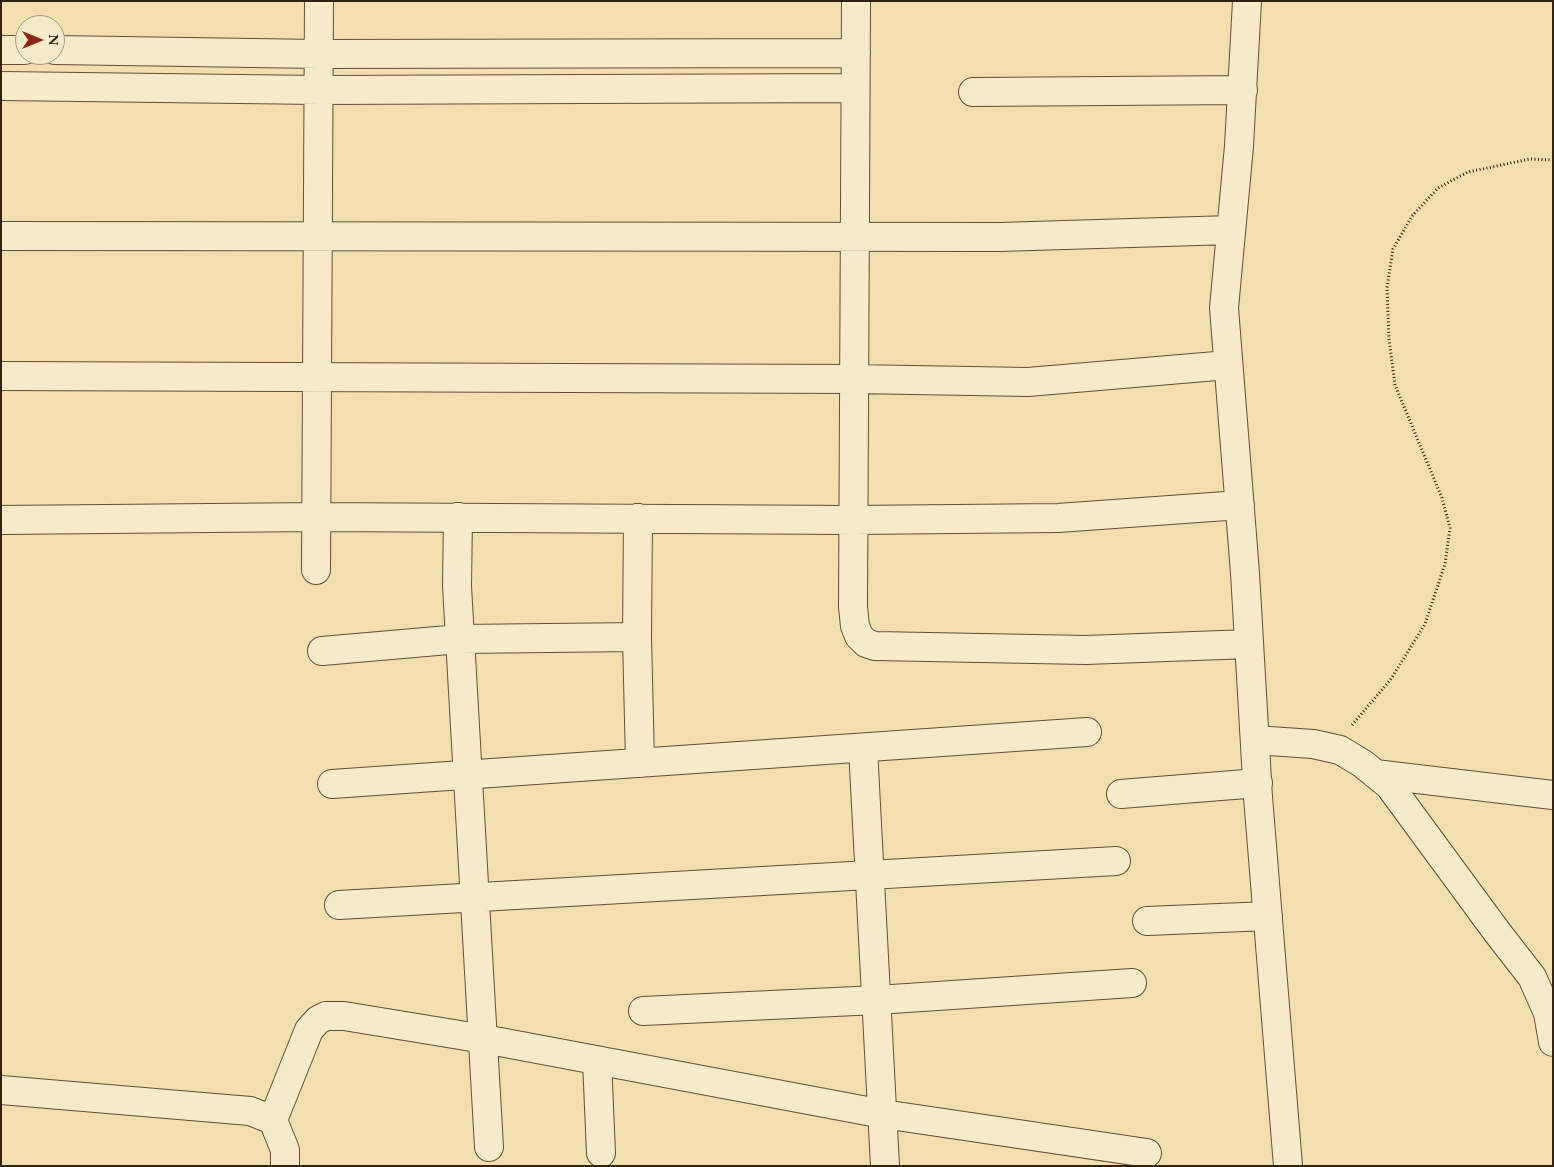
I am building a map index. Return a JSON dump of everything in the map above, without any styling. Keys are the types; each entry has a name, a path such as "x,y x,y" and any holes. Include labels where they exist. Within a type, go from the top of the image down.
{"street":[{"path":"316,570 319,1"},
{"path":"856,1 853,607 858,636 866,643 875,646 1086,650 1249,644"},
{"path":"1248,1 1243,90 1224,308 1240,505 1258,784 1288,1166"},
{"path":"1,50 15,50"},
{"path":"65,50 319,54 856,53"},
{"path":"561,54 561,89"},
{"path":"1,86 319,90 856,88"},
{"path":"973,92 1243,90"},
{"path":"1,236 999,237 1231,230"},
{"path":"1,376 854,379 1028,382 1228,365"},
{"path":"1,520 316,516 853,520 1058,518 1240,505"},
{"path":"458,517 457,586 489,1147"},
{"path":"638,518 637,637 640,763"},
{"path":"322,651 460,639 637,637"},
{"path":"332,784 1087,732"},
{"path":"1255,740 1313,744 1340,750 1363,764 1389,785 1532,977 1550,1011 1553,1042"},
{"path":"863,748 886,1166"},
{"path":"1375,774 1553,795"},
{"path":"1121,794 1258,784"},
{"path":"339,905 1116,861"},
{"path":"1147,921 1268,916"},
{"path":"644,1011 876,1000 1132,983"},
{"path":"272,1120 308,1030 318,1020 326,1016 344,1016 484,1039 883,1114 1147,1153"},
{"path":"597,1060 601,1153"},
{"path":"1,1090 250,1111 272,1120 285,1150 286,1166"}],"path":[{"path":"1332,748 1390,679 1425,624 1445,564 1450,528 1442,498 1395,385 1389,339 1388,296 1393,249 1412,216 1438,188 1468,172 1530,159 1553,160"}]}
